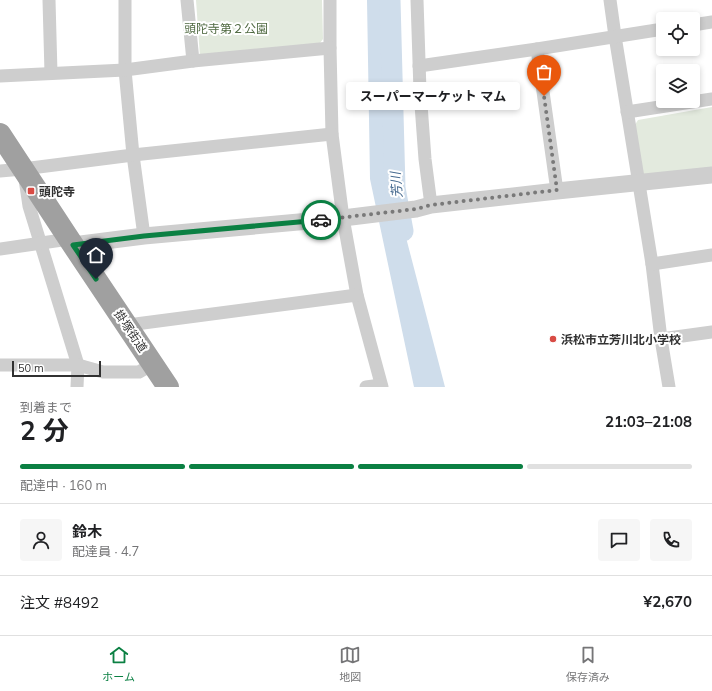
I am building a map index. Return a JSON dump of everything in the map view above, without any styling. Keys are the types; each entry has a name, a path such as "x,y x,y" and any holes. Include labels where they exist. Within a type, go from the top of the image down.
{"highway":[{"name":"掛塚街道","path":"0,134 168,387"}],"street":[{"path":"49,0 51,73"},
{"path":"125,0 125,70 133,155 144,236"},
{"path":"187,0 193,61"},
{"path":"330,0 332,134 349,217 357,295 382,386 366,387"},
{"path":"417,0 418,66 425,159 423,207"},
{"path":"610,0 652,264 661,339 669,387"},
{"path":"700,24 712,22"},
{"path":"418,66 656,31"},
{"path":"0,76 125,70 193,61 330,48"},
{"path":"537,49 557,190"},
{"path":"627,112 712,100"},
{"path":"0,171 332,134"},
{"path":"23,169 29,206 78,365 77,387"},
{"path":"0,249 40,243 144,236 349,217 557,190 712,175"},
{"path":"652,264 712,256"},
{"path":"128,325 357,295"},
{"path":"661,339 712,332"},
{"path":"0,365 78,365 103,372 139,372 153,364"}],"green space":[{"name":"頭陀寺第２公園","path":"196,0 322,0 323,39 317,47 200,57"},
{"path":"712,107 712,170 647,177 641,172 633,128 638,120"}],"water":[{"path":"367,0 389,0 391,180 445,387 414,387 370,179"}],"waterway":[{"name":"芳川","path":"390,0 395,188 403,231"}],"way so far":[{"path":"321,220 557,190 544,96"}],"place":[{"name":"スーパーマーケット マム","path":"544,96"},
{"name":"頭陀寺","path":"31,191"},
{"name":"浜松市立芳川北小学校","path":"553,339"}],"route":[{"path":"96,279 73,245 144,236 321,220"}]}
